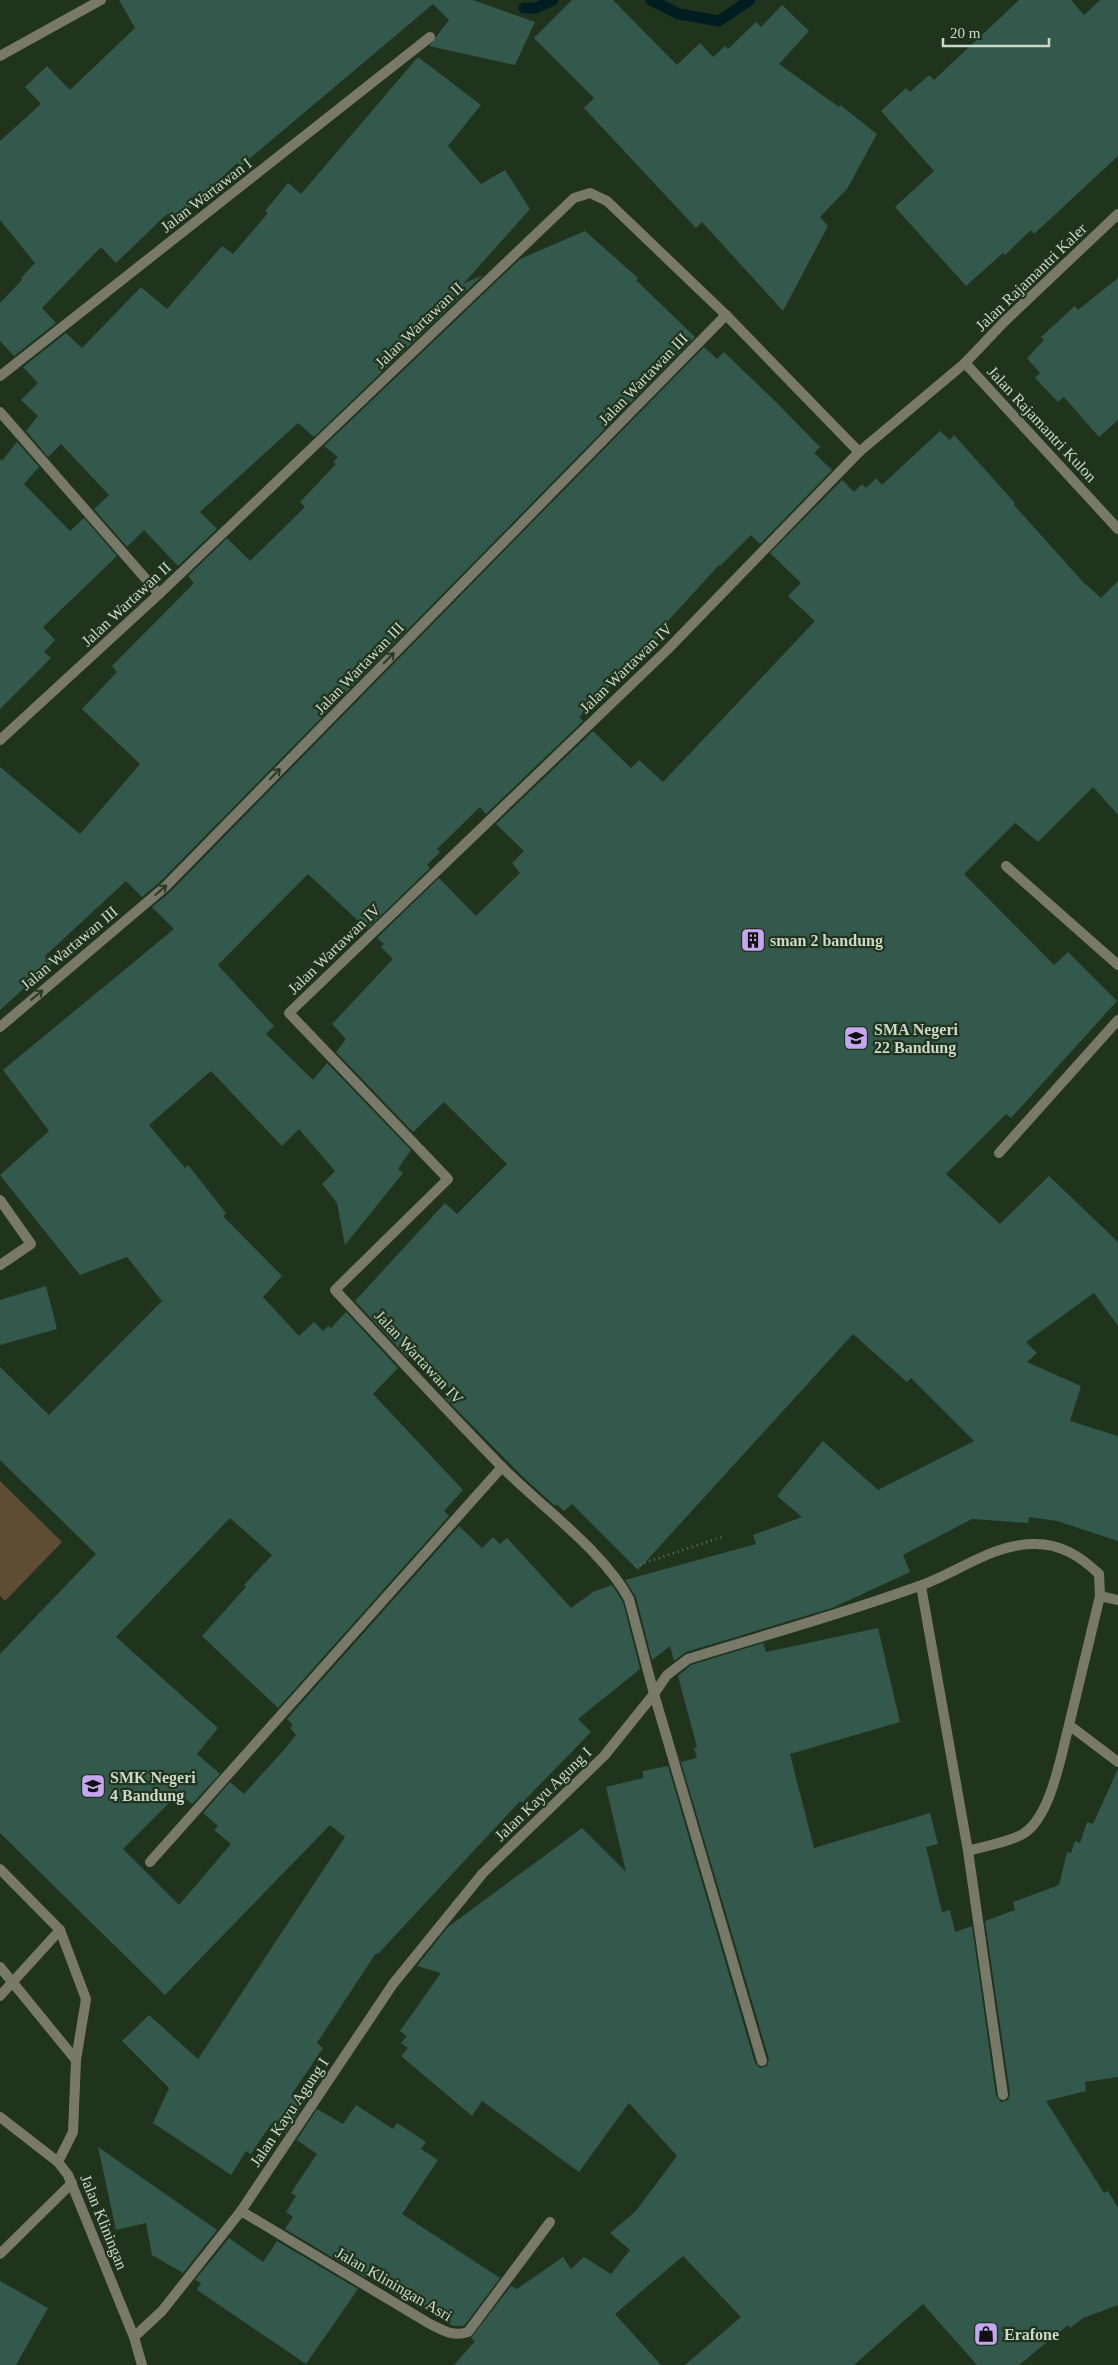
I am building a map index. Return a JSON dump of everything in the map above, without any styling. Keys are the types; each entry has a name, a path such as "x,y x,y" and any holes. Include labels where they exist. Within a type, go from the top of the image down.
{"street":[{"path":"0,56 101,0"},
{"name":"Jalan Wartawan I","path":"0,376 430,37"},
{"name":"Jalan Wartawan II","path":"0,740 159,594 574,198 590,193 607,201 726,315 859,452"},
{"name":"Jalan Rajamantri Kaler","path":"965,362 1004,322 1118,214"},
{"name":"Jalan Wartawan III","path":"0,1027 165,887 726,315"},
{"name":"Jalan Wartawan IV","path":"762,2061 654,1694 630,1599 614,1574 502,1467 335,1290 448,1179 289,1012 667,650 859,452 965,362"},
{"name":"Jalan Rajamantri Kulon","path":"965,362 1118,529"},
{"path":"0,412 159,594"},
{"path":"1006,866 1118,965"},
{"path":"999,1153 1118,1020"},
{"path":"0,1200 31,1244 0,1265"},
{"path":"150,1862 502,1467"},
{"name":"Jalan Kayu Agung I","path":"134,2337 162,2310 241,2211 393,1984 483,1873 604,1756 654,1694 666,1674 688,1659 921,1586 1006,1547 1033,1544 1060,1547 1082,1558 1099,1574 1100,1596"},
{"path":"921,1586 968,1851 1004,2094"},
{"path":"968,1851 1023,1834 1038,1819 1049,1795 1070,1725 1100,1596 1118,1600"},
{"path":"1070,1725 1118,1762"},
{"path":"0,1869 60,1930 86,1999 76,2060 73,2132 58,2162"},
{"path":"0,1996 60,1930"},
{"path":"0,1967 76,2060"},
{"name":"Jalan Kliningan","path":"0,2117 58,2162 72,2183 134,2337 142,2365"},
{"path":"0,2254 72,2183"},
{"name":"Jalan Kliningan Asri","path":"241,2211 430,2324 451,2334 460,2335 468,2332 550,2222"}],"path":[{"path":"614,1574 722,1538"}],"shaded area":[{"path":"0,1481 62,1542 5,1601 0,1596"}],"building":[{"path":"119,0 473,0 535,22 515,65 429,46 449,20 433,4 241,166 237,163 175,222 167,214 116,263 101,247 42,308 56,323 14,356 0,341 0,303 23,279 21,278 35,263 0,220 0,141 41,104 25,87 47,66 70,90 135,28"},
{"path":"572,0 613,0 677,65 700,43 713,57 725,46 728,49 756,22 761,27 782,5 809,31 779,64 839,107 840,105 877,134 847,189 820,217 828,226 783,311 702,222 696,228 584,108 594,98 534,38"},
{"path":"1019,0 1071,0 1084,15 1100,0 1118,0 1118,156 1034,234 1031,230 1005,255 1003,253 966,286 895,207 934,171 881,111 906,88 910,92 929,75 934,80"},
{"path":"418,57 481,105 448,146 481,184 505,170 530,209 463,284 483,275 314,437 298,423 200,512 217,529 178,566 144,530 127,547 94,509 109,495 61,444 48,457 26,431 38,416 21,400 38,383 23,367 66,333 82,348 141,287 167,309 222,246 233,254 268,213 265,211 288,183 301,194"},
{"path":"585,231 638,278 636,280 695,337 160,882 142,897 126,881 45,956 52,963 0,1010 0,767 80,834 140,764 82,709 117,672 112,666 194,583 188,576 227,538 250,561 305,507 300,502 336,464 333,462 338,457 324,446 520,259"},
{"path":"1118,278 1118,420 1099,437 1064,397 1058,402 1035,378 1040,373 1027,358 1044,340 1041,337 1075,306 1078,310"},
{"path":"704,347 717,359 724,352 820,447 814,453 832,470 760,544 751,535 719,565 657,633 660,636 579,717 583,721 486,814 480,807 437,849 440,852 427,865 430,868 367,929 308,874 218,965 274,1026 266,1034 313,1080 327,1063 411,1150 398,1169 403,1173 345,1245 337,1203 322,1184 335,1171 299,1129 282,1146 211,1071 149,1125 185,1168 188,1165 226,1213 223,1216 282,1276 263,1297 299,1336 314,1322 323,1331 328,1326 331,1328 346,1312 398,1368 373,1394 463,1490 444,1511 449,1516 278,1708 202,1636 246,1587 244,1585 272,1555 230,1518 116,1637 218,1728 197,1754 220,1774 192,1804 179,1793 123,1849 179,1905 231,1844 214,1830 218,1826 203,1813 230,1782 244,1794 282,1752 296,1735 290,1728 293,1725 287,1719 459,1526 482,1548 493,1537 500,1544 507,1538 571,1608 593,1592 612,1585 623,1602 640,1669 578,1719 591,1732 522,1803 520,1801 378,1954 376,1953 317,2043 323,2048 292,2094 305,2102 285,2133 271,2124 251,2154 246,2151 231,2175 153,2123 169,2088 122,2041 149,2015 198,2059 345,1837 330,1825 165,1995 0,1833 0,1654 96,1554 0,1460 0,1367 49,1415 162,1301 127,1257 80,1275 0,1175 49,1131 3,1070 174,929 152,907 170,892"},
{"path":"940,431 950,440 954,435 1083,582 1101,598 1118,581 1118,815 1093,787 1038,842 1015,823 964,874 1054,965 1068,952 1117,1001 1011,1118 1006,1114 946,1174 1000,1224 1049,1176 1118,1242 1118,1326 1094,1293 1026,1342 1037,1353 1027,1362 1081,1386 1070,1421 1118,1436 1118,1541 1057,1521 1029,1517 1028,1523 972,1519 903,1555 910,1572 832,1608 686,1652 674,1661 670,1646 652,1660 636,1597 625,1580 756,1544 753,1535 802,1517 777,1496 823,1441 878,1490 974,1441 911,1378 907,1382 853,1334 638,1570 572,1504 564,1511 556,1504 555,1506 522,1476 445,1398 452,1390 412,1353 408,1358 355,1301 445,1203 457,1214 507,1164 444,1102 413,1132 336,1052 346,1039 332,1024 393,959 381,947 384,944 377,938 439,878 476,916 520,873 512,863 524,851 496,824 593,731 631,768 639,760 663,782 815,621 788,596 801,583 770,553 842,480 854,492 862,484 866,488 876,478 882,485"},
{"path":"17,442 39,467 24,484 70,531 84,518 117,556 43,627 55,640 44,652 51,658 0,709 0,459 2,461"},
{"path":"46,1286 57,1329 0,1345 0,1300"},
{"path":"878,1628 900,1722 790,1754 814,1848 930,1813 938,1844 926,1847 942,1912 950,1910 955,1932 972,1926 996,2096 1001,2102 1008,2100 1010,2094 985,1921 1015,1910 1013,1902 1059,1885 1067,1852 1071,1853 1075,1841 1080,1843 1087,1822 1093,1824 1118,1769 1118,2077 1085,2082 1086,2091 1046,2101 1104,2193 1108,2191 1118,2208 1118,2305 1083,2318 1070,2328 1068,2325 1019,2365 977,2365 923,2304 854,2365 685,2365 741,2317 683,2256 615,2314 661,2365 454,2365 475,2341 471,2338 511,2286 517,2289 563,2257 571,2269 584,2257 611,2274 630,2250 610,2233 635,2212 677,2156 629,2103 579,2172 482,2101 472,2116 401,2056 408,2048 401,2043 407,2036 400,2031 441,1973 417,1966 448,1927 582,1828 626,1872 606,1787 643,1778 643,1771 668,1766 755,2063 760,2068 767,2066 769,2059 681,1762 697,1758 694,1748 697,1747 678,1676 691,1665 763,1643 766,1652"},
{"path":"356,2105 393,2129 397,2123 426,2142 421,2149 438,2160 402,2214 500,2278 464,2326 453,2326 406,2297 404,2300 367,2275 365,2277 285,2229 293,2217 286,2212 296,2196 291,2193 317,2154 297,2140 317,2109 343,2124"},
{"path":"98,2147 217,2230 183,2273 152,2255 146,2223 116,2230"},
{"path":"229,2238 263,2262 277,2241 358,2289 306,2364 197,2290 201,2283 195,2280"},
{"path":"0,2281 48,2308 16,2365 0,2365"}],"waterway":[{"path":"524,8 536,8 553,0"},
{"path":"651,0 679,14 719,21 750,0"}],"place":[{"name":"sman 2 bandung","path":"753,940"},
{"name":"SMA Negeri 22 Bandung","path":"856,1038"},
{"name":"SMK Negeri 4 Bandung","path":"93,1786"},
{"name":"Erafone","path":"986,2334"}]}
